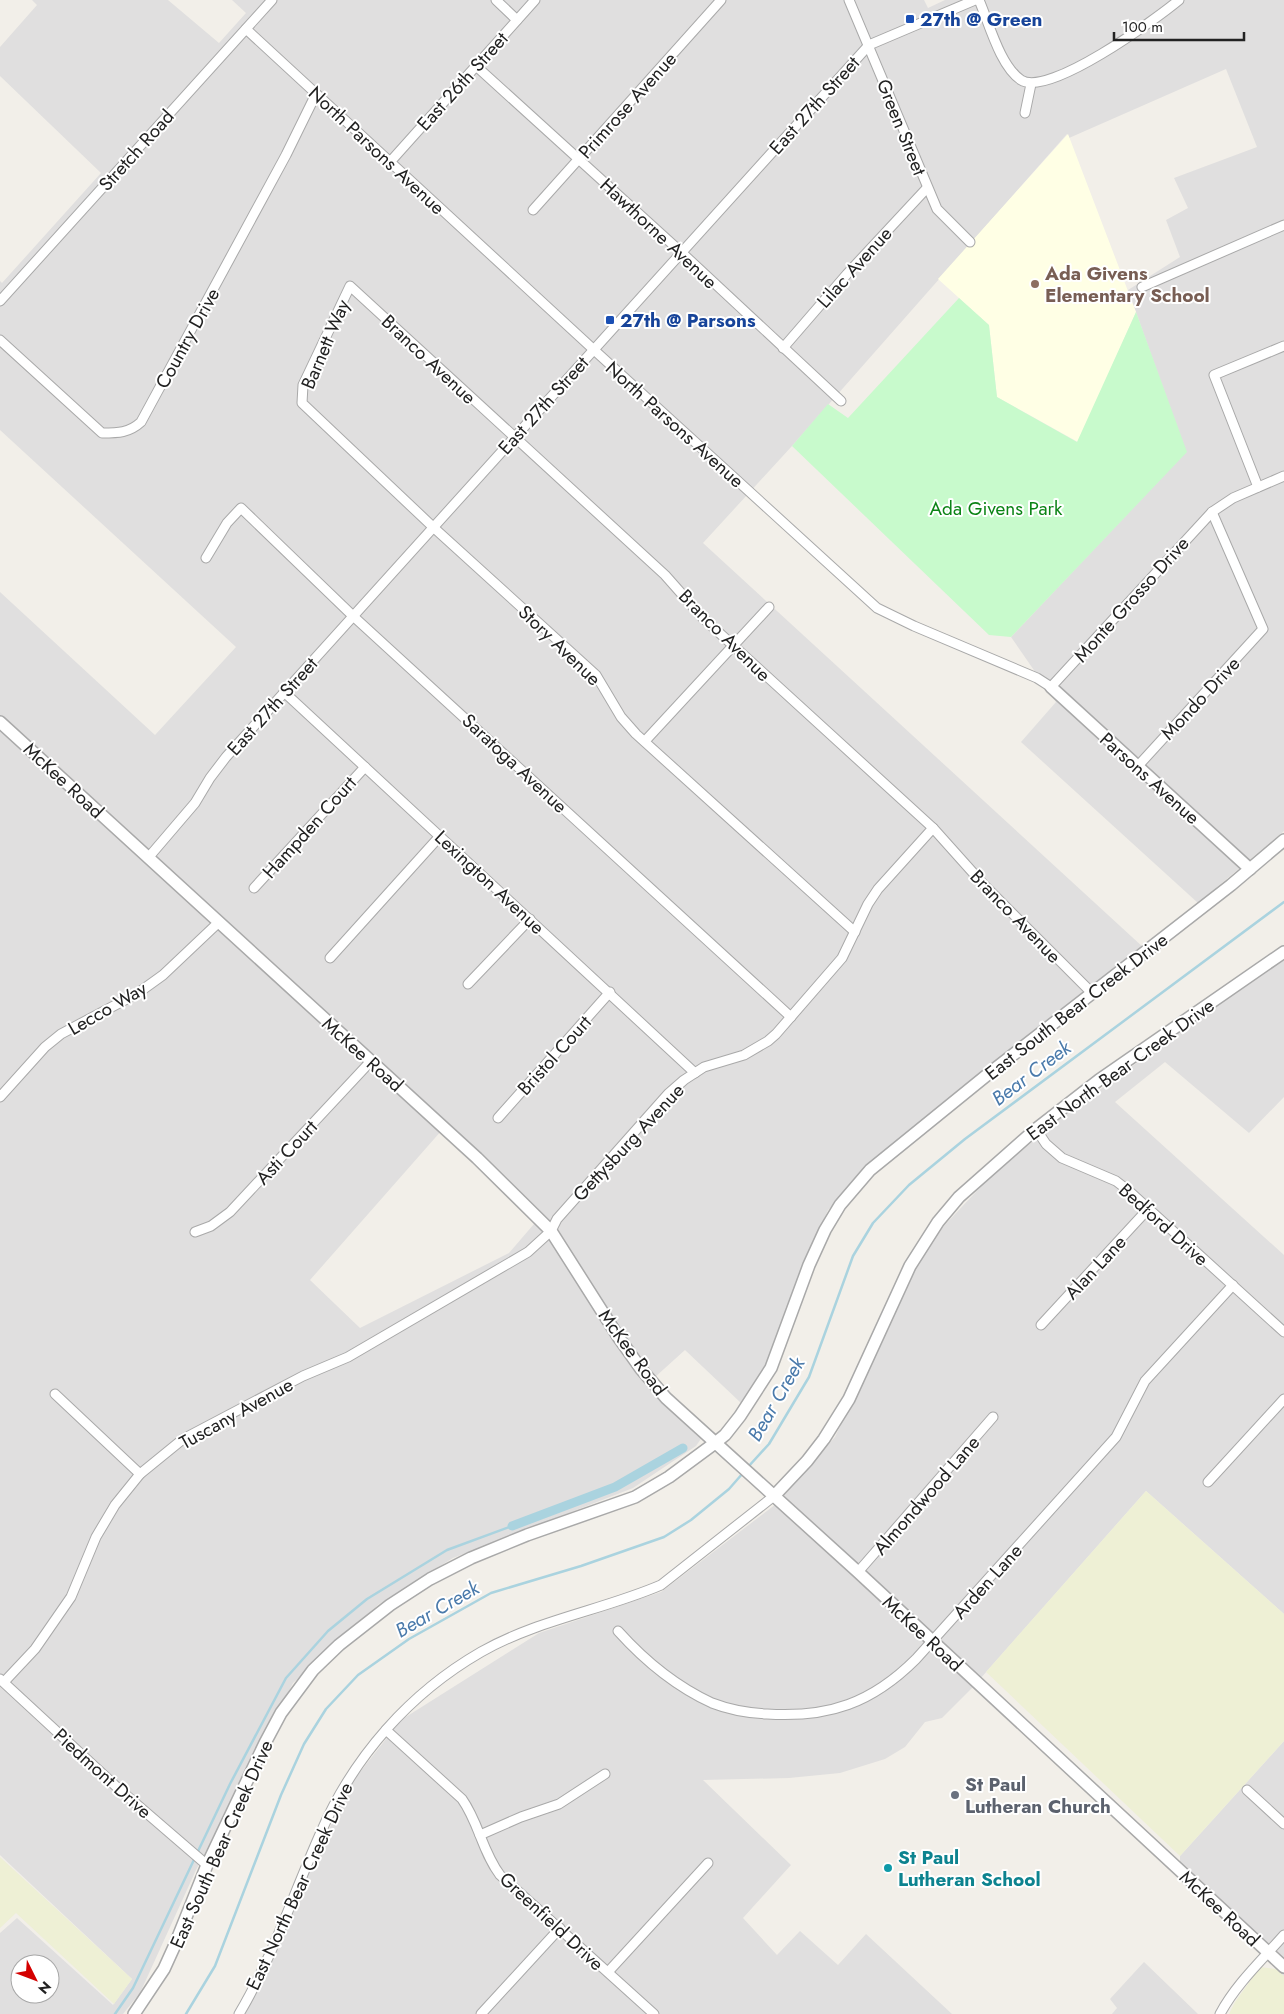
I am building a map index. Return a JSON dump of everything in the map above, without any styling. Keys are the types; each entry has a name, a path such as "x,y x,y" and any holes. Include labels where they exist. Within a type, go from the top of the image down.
{"street":[{"name":"Stretch Road","path":"0,301 272,0"},
{"path":"496,0 517,20"},
{"name":"East 26th Street","path":"390,162 535,0"},
{"name":"Primrose Avenue","path":"533,210 721,0"},
{"name":"Green Street","path":"850,0 926,188 942,216 970,242"},
{"name":"East 27th Street","path":"148,858 195,803 210,778 226,757 869,45 975,0"},
{"path":"979,0 1006,65 1022,81 1031,84 1075,68 1116,47 1155,20 1179,0"},
{"name":"North Parsons Avenue","path":"246,29 877,608 914,626 1037,678 1051,687"},
{"name":"Hawthorne Avenue","path":"476,66 681,252 841,401"},
{"path":"1025,113 1031,84"},
{"name":"Country Drive","path":"0,340 102,433 121,433 133,429 141,422 146,413 286,155 316,94"},
{"name":"Lilac Avenue","path":"783,348 847,274 926,188"},
{"path":"1142,287 1284,225"},
{"name":"Barnett Way","path":"302,403 303,386 350,286"},
{"name":"Branco Avenue","path":"350,286 665,575 683,593 703,618 933,828 984,885 1092,993"},
{"path":"1258,487 1214,375 1284,346"},
{"name":"Story Avenue","path":"302,403 433,527 596,675 621,717 645,741 856,932"},
{"name":"Monte Grosso Drive","path":"1051,687 1212,512 1233,498 1284,476"},
{"name":"Saratoga Avenue","path":"206,558 227,523 241,508 353,616 791,1017"},
{"name":"Mondo Drive","path":"1136,767 1263,629 1212,512"},
{"path":"645,741 769,607"},
{"name":"Parsons Avenue","path":"1051,687 1136,767 1250,869"},
{"name":"Lexington Avenue","path":"284,692 695,1072"},
{"name":"McKee Road","path":"0,722 477,1158 551,1231 619,1338 666,1398 858,1572 1284,1967"},
{"name":"Hampden Court","path":"254,888 364,766"},
{"name":"Gettysburg Avenue","path":"551,1231 557,1220 668,1094 695,1072 719,1062 744,1055 768,1041 791,1017 842,958 878,889 933,828"},
{"path":"330,958 440,836"},
{"name":"East South Bear Creek Drive","path":"134,2014 164,1968 232,1810 281,1713 313,1670 339,1645 390,1605 430,1579 495,1548 635,1497 669,1477 725,1435 740,1416 770,1368 824,1230 852,1190 870,1170 1284,840"},
{"path":"468,984 530,919"},
{"name":"Lecco Way","path":"0,1097 45,1047 79,1023 138,993 162,975 219,922"},
{"name":"East North Bear Creek Drive","path":"239,2014 272,1950 322,1830 346,1782 369,1750 411,1702 446,1674 482,1651 541,1625 641,1594 661,1585 807,1461 824,1439 849,1399 910,1266 938,1222 959,1197 1036,1129 1099,1080 1284,952"},
{"name":"Bristol Court","path":"498,1118 610,992"},
{"name":"Asti Court","path":"195,1232 211,1226 230,1212 371,1061"},
{"name":"Bedford Drive","path":"1036,1129 1046,1144 1062,1158 1116,1181 1149,1208 1284,1332"},
{"name":"Alan Lane","path":"1041,1325 1149,1208"},
{"name":"Tuscany Avenue","path":"2,1680 30,1655 49,1631 71,1597 105,1521 140,1474 183,1439 303,1376 348,1357 518,1259 551,1231"},
{"name":"Arden Lane","path":"618,1631 644,1659 664,1675 712,1702 736,1711 779,1715 811,1715 864,1698 895,1678 933,1642 1116,1437 1145,1381 1233,1286"},
{"path":"55,1394 140,1474"},
{"path":"1208,1482 1284,1399"},
{"name":"Almondwood Lane","path":"858,1572 993,1417"},
{"name":"Piedmont Drive","path":"2,1680 120,1790 207,1865"},
{"name":"Greenfield Drive","path":"386,1730 462,1799 472,1812 490,1861 500,1874 654,2014"},
{"path":"480,1835 559,1804 605,1774"},
{"path":"1247,1790 1284,1824"},
{"path":"608,1972 708,1863"},
{"path":"481,2014 560,1928"},
{"path":"1220,2014 1229,1999 1284,1935"}],"shaded area":[{"path":"32,0 168,0 219,43 246,13 232,0 924,0 928,8 945,0 1284,0 1284,831 1198,903 1021,742 1056,702 1011,637 1186,452 1128,290 1180,257 1166,220 1188,208 1174,178 1257,147 1226,69 1069,138 1067,134 792,446 703,543 1144,948 902,1139 828,1210 797,1282 770,1358 741,1403 685,1350 654,1378 707,1430 696,1446 633,1488 453,1558 379,1604 293,1683 196,1870 140,1993 123,2014 0,2014 0,1933 17,1918 57,1954 10,1954 10,2004 60,2004 60,1957 113,2005 132,1979 0,1855 0,592 155,735 236,647 0,430 0,281 2,283 101,173 0,76 0,47 37,5","holes":["442,1130 540,1217 509,1253 360,1328 310,1280"]},
{"name":"Ada Givens Elementary School","path":"1068,134 1136,312 1078,442 997,397 989,325 938,279"},
{"path":"1284,956 1284,1097 1249,1133 1165,1062 1115,1102 1284,1255 1284,1614 1146,1491 972,1688 942,1718 925,1722 905,1747 885,1759 840,1773 789,1778 703,1780 791,1865 743,1918 777,1955 800,1931 838,1965 866,1934 952,2014 244,2014 349,1786 401,1720 539,1633 661,1592 776,1504 835,1437 926,1245 989,1178 1065,1115"},
{"path":"1146,1491 1284,1614 1284,1741 1180,1856 986,1672"},
{"path":"1284,1741 1284,1976 1276,1969 1262,1940 1180,1863 1180,1856"},
{"path":"0,1857 132,1979 114,2004 16,1913 0,1928"},
{"path":"1144,1962 1198,2014 1112,2014 1117,2008 1110,1999"},
{"path":"1260,1967 1276,1969 1284,1976 1284,2014 1229,2014 1235,2002"}],"green space":[{"name":"Ada Givens Park","path":"959,298 989,325 997,397 1077,442 1136,312 1187,452 1011,637 989,635 792,446 828,404 848,418"}],"waterway":[{"name":"Bear Creek","path":"748,1467 769,1444 809,1377 853,1256 873,1223 909,1185 965,1139 1284,902"},
{"path":"512,1526 615,1487 683,1448"},
{"name":"Bear Creek","path":"186,2014 215,1966 281,1795 304,1744 326,1709 358,1675 409,1639 491,1593 581,1566 664,1537 691,1520 729,1489 743,1473"},
{"path":"115,2014 133,1988 230,1784 286,1678 328,1631 367,1599 447,1550 512,1526"}],"place":[{"name":"27th @ Green","path":"910,19"},
{"name":"Ada Givens Elementary School","path":"1035,284"},
{"name":"27th @ Parsons","path":"610,320"},
{"name":"St Paul Lutheran Church","path":"955,1795"},
{"name":"St Paul Lutheran School","path":"888,1868"}]}
